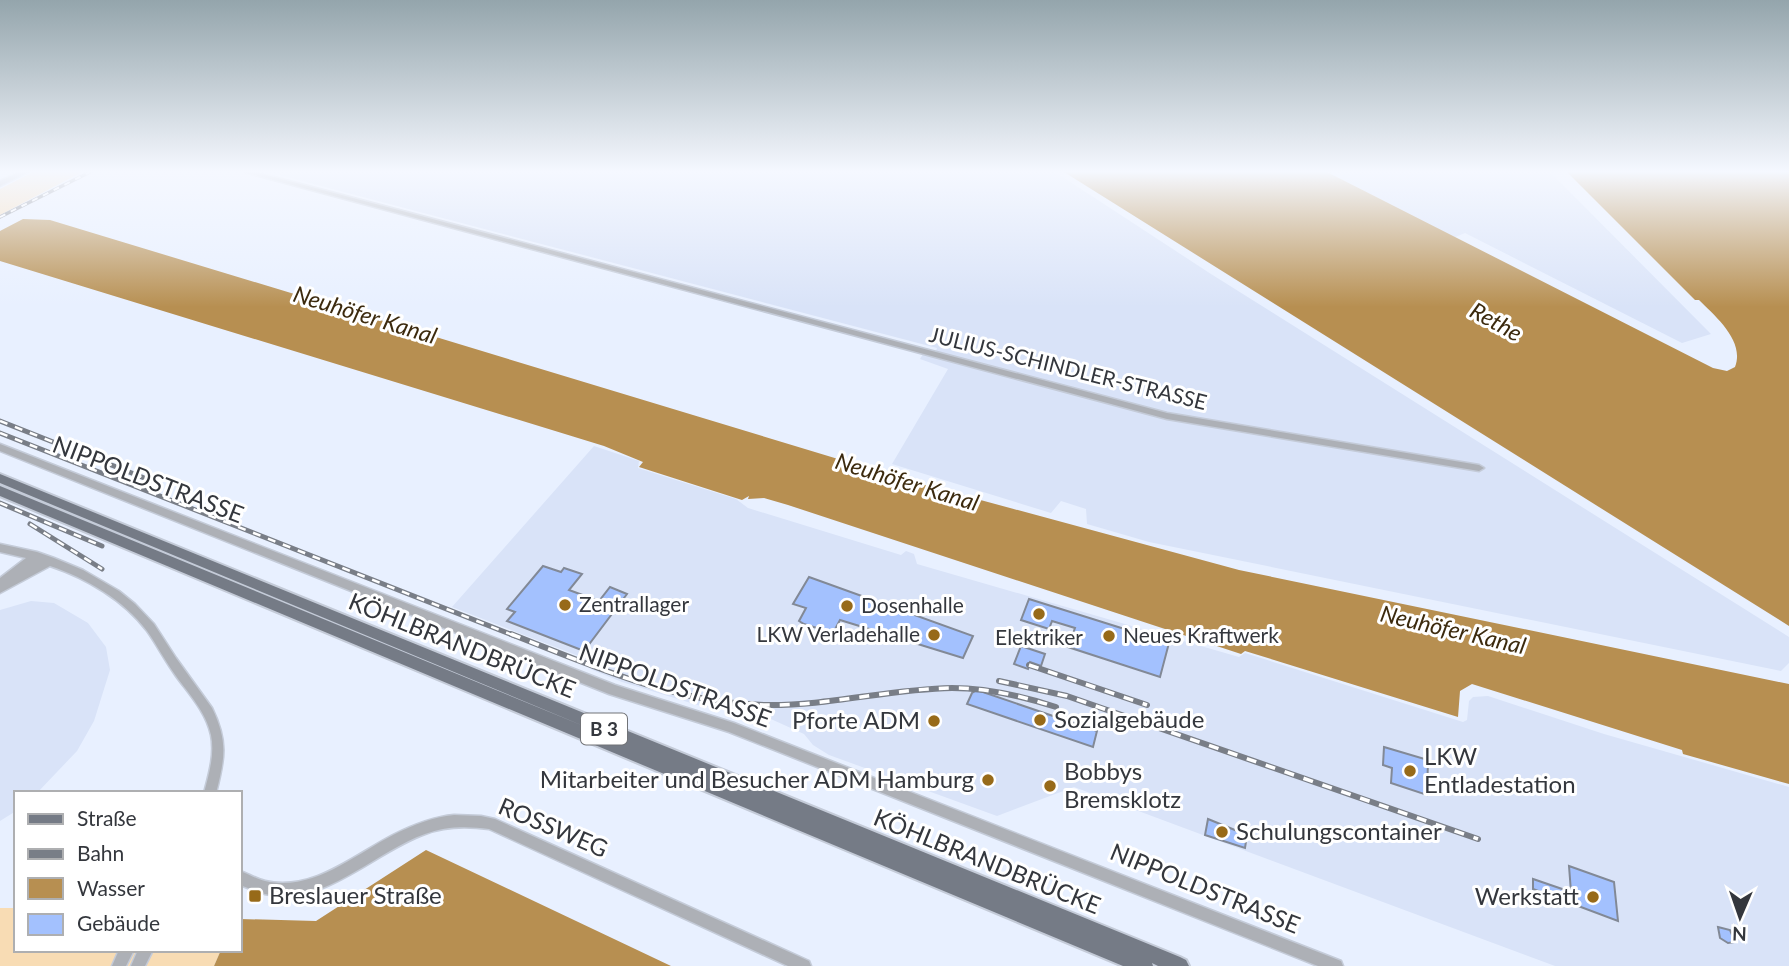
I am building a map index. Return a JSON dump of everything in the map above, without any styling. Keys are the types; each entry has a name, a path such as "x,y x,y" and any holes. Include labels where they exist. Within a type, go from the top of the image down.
{"main road":[{"name":"KÖHLBRANDBRÜCKE","path":"0,478 1180,966"},
{"name":"KÖHLBRANDBRÜCKE","path":"0,491 1144,966"}],"street":[{"name":"JULIUS-SCHINDLER-STRASSE","path":"420,217 1167,416 1479,468"},
{"name":"NIPPOLDSTRASSE","path":"0,447 612,690 730,727 1336,966"},
{"path":"0,548 37,556 96,582 135,612 213,716 218,746 217,765 210,791"},
{"path":"0,587 37,556"},
{"path":"0,587 50,561"},
{"name":"ROSSWEG","path":"242,879 271,887 310,886 345,872 419,829 452,821 476,821 514,832 804,966"}],"shaded area":[{"path":"439,217 1124,217 1789,637 1789,663 1781,671 1149,542 1087,524 1086,509 1061,501 1051,513 892,464 948,369 920,359 926,349 936,351 937,348"},
{"path":"1412,217 1595,217 1711,334 1682,343 1465,233 1453,238"},
{"path":"594,446 639,461 638,468 736,499 748,508 901,555 906,551 914,554 917,564 1239,657 1245,653 1463,722 1467,720 1469,701 1473,697 1488,696 1604,734 1789,787 1789,966 1555,966 1074,787 997,816 829,755 813,745 804,734 762,715 731,707 704,707 622,682 590,669 594,662 452,607"},
{"path":"31,601 54,603 88,623 106,647 110,670 94,721 77,751 39,791 14,791 14,812 0,821 0,610"},
{"path":"0,908 14,908 14,952 220,952 214,966 0,966"}],"water":[{"name":"Rethe","path":"1136,217 1416,217 1713,368 1727,371 1735,367 1737,357 1736,348 1727,330 1612,217 1789,217 1789,626"},
{"name":"Neuhöfer Kanal","path":"23,219 50,220 914,482 1239,570 1789,684 1789,784 1683,754 1682,750 1472,684 1460,691 1458,717 1245,651 1241,654 788,505 764,498 748,499 749,496 742,500 639,467 643,462 604,446 0,261 0,231"},
{"path":"426,850 671,966 214,966 220,952 242,952 242,919 316,921"}],"building":[{"name":"Zentrallager","path":"543,566 561,572 564,568 582,574 569,590 599,601 610,587 627,594 584,651 507,621 515,612 507,609"},
{"name":"Dosenhalle","path":"809,577 973,636 963,658 840,620 833,633 804,624 799,621 806,608 793,604"},
{"name":"Neues Kraftwerk","path":"1029,599 1169,643 1160,677 1068,647 1075,628 1052,621 1049,629 1021,620"},
{"path":"1021,646 1045,654 1041,666 1030,662 1028,669 1014,664"},
{"name":"Sozialgebäude","path":"977,690 1097,731 1093,747 967,704 972,693"},
{"name":"LKW Entladestation","path":"1384,747 1428,760 1427,795 1391,783 1392,768 1383,765"},
{"name":"Schulungscontainer","path":"1208,819 1247,835 1245,848 1205,835"},
{"name":"Werkstatt","path":"1569,866 1614,882 1618,921 1533,889 1533,879 1571,892"},
{"path":"1718,927 1730,930 1735,942 1728,943 1720,938"}],"railway":[{"path":"0,421 157,483"},
{"path":"0,433 515,636"},
{"path":"0,503 102,546"},
{"path":"30,524 102,569"},
{"path":"511,634 667,691 733,703 789,705 952,688 1005,693 1056,707"},
{"path":"1029,665 1147,705"},
{"path":"999,681 1067,696 1478,839"}],"place":[{"name":"Zentrallager","path":"565,605"},
{"name":"Dosenhalle","path":"847,606"},
{"name":"Elektriker","path":"1039,614"},
{"name":"LKW Verladehalle","path":"934,635"},
{"name":"Neues Kraftwerk","path":"1109,636"},
{"name":"Sozialgebäude","path":"1040,720"},
{"name":"Pforte ADM","path":"934,721"},
{"name":"LKW Entladestation","path":"1410,771"},
{"name":"Mitarbeiter und Besucher ADM Hamburg","path":"988,780"},
{"name":"Bobbys Bremsklotz","path":"1050,786"},
{"name":"Schulungscontainer","path":"1222,832"},
{"name":"Breslauer Straße","path":"255,896"},
{"name":"Werkstatt","path":"1593,897"}]}
